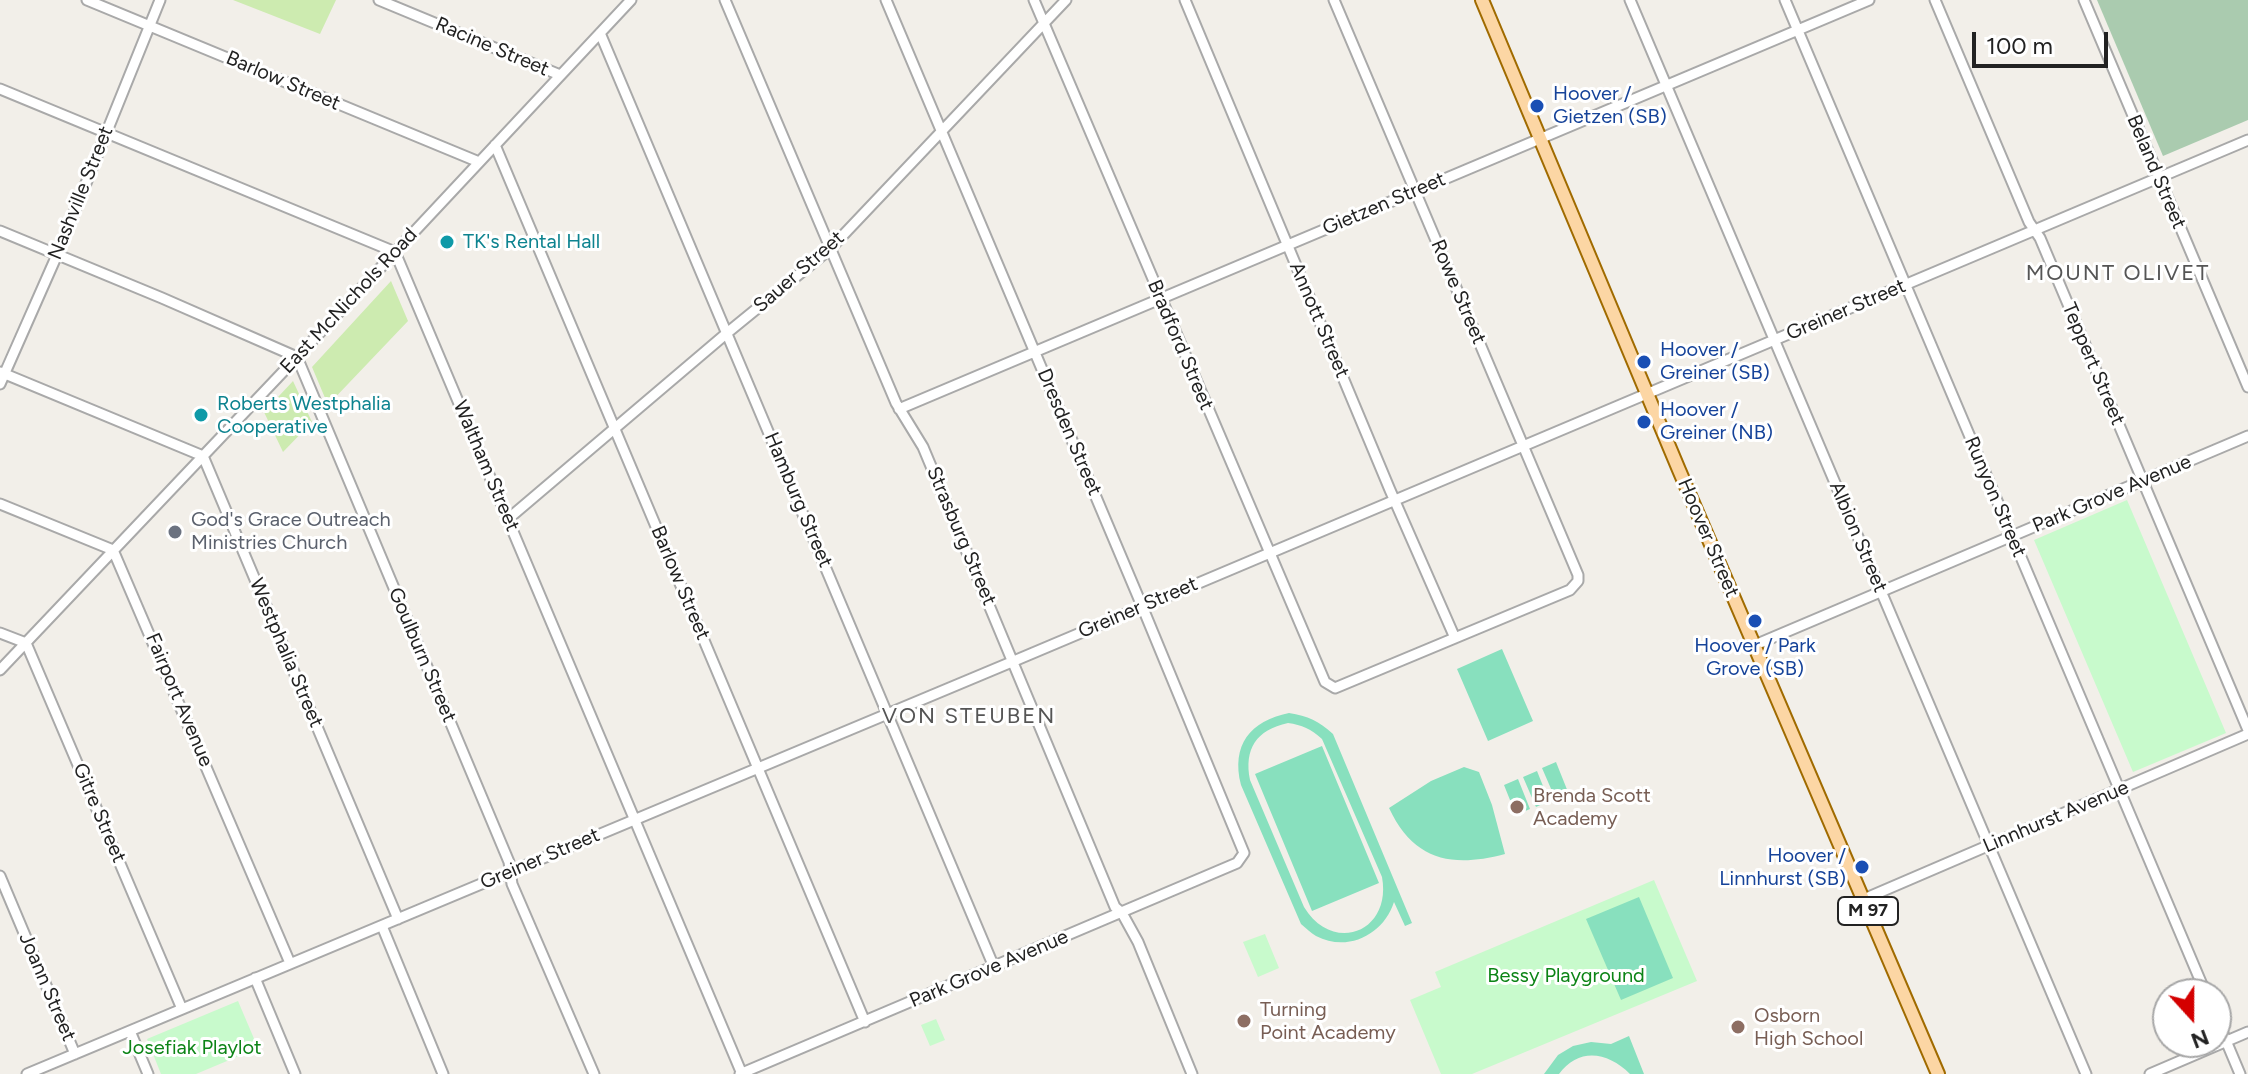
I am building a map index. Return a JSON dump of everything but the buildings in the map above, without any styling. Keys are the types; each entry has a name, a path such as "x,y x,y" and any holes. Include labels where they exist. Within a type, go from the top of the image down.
{"main road":[{"name":"Hoover Street","path":"1482,0 1938,1074"}],"street":[{"name":"Barlow Street","path":"87,0 479,162"},
{"name":"Nashville Street","path":"0,384 2,373 57,255 160,0"},
{"name":"Racine Street","path":"379,0 560,75"},
{"name":"East McNichols Road","path":"0,670 631,0"},
{"name":"Strasburg Street","path":"725,0 899,409 923,447 1115,907 1122,913 1138,942 1192,1074"},
{"name":"Dresden Street","path":"886,0 1243,848 1243,857 1237,863"},
{"name":"Bradford Street","path":"1034,0 1325,682 1330,687 1339,687 1455,638"},
{"name":"Sauer Street","path":"508,519 830,249 1066,0"},
{"name":"Annott Street","path":"1185,0 1455,638"},
{"name":"Rowe Street","path":"1334,0 1578,575 1576,584 1570,590 1455,638"},
{"name":"Albion Street","path":"1630,0 2086,1074"},
{"name":"Runyon Street","path":"1785,0 2199,978"},
{"name":"Gietzen Street","path":"899,409 1869,0"},
{"name":"Teppert Street","path":"1935,0 2029,222 2040,238 2248,732"},
{"name":"Beland Street","path":"2084,0 2248,387"},
{"name":"Hamburg Street","path":"600,33 994,967"},
{"path":"0,89 395,252"},
{"name":"Greiner Street","path":"27,1074 2248,140"},
{"name":"Barlow Street","path":"495,145 865,1022"},
{"path":"0,231 297,357"},
{"name":"Waltham Street","path":"395,252 741,1074"},
{"name":"Goulburn Street","path":"297,357 512,871 512,884 594,1074"},
{"path":"2,373 203,456"},
{"name":"Park Grove Avenue","path":"1755,645 2248,436"},
{"name":"Westphalia Street","path":"203,456 398,919"},
{"path":"0,504 113,550"},
{"name":"Fairport Avenue","path":"113,550 290,963"},
{"path":"0,633 26,643"},
{"name":"Gitre Street","path":"26,643 182,1009"},
{"name":"Linnhurst Avenue","path":"1864,899 2248,732"},
{"name":"Park Grove Avenue","path":"741,1074 1237,863"},
{"name":"Joann Street","path":"0,876 75,1054"},
{"path":"382,926 443,1074"},
{"path":"255,978 295,1074"},
{"path":"130,1031 148,1074"},
{"path":"2232,1055 2240,1074"},
{"path":"2150,1074 2187,1058"}],"green space":[{"path":"233,0 336,0 320,34"},
{"path":"2097,0 2248,0 2248,120 2163,156"},
{"path":"391,281 408,321 328,405 312,367"},
{"path":"293,381 312,422 283,452 264,412"},
{"path":"2127,500 2226,733 2133,772 2034,540"},
{"path":"1502,649 1533,721 1488,741 1457,669"},
{"path":"1289,713 1302,716 1318,722 1333,734 1412,923 1405,926 1394,902 1382,923 1352,941 1328,941 1301,924 1241,785 1239,771 1239,758 1247,737 1254,729","holes":["1288,723 1302,726 1322,739 1382,877 1383,896 1378,912 1358,931 1344,933 1330,930 1316,922 1304,907 1250,780 1249,759 1255,742 1268,730"]},
{"path":"1322,746 1379,883 1312,911 1255,774"},
{"path":"1556,762 1568,792 1555,798 1542,768"},
{"path":"1464,767 1479,772 1492,805 1505,854 1468,860 1436,856 1410,840 1389,808 1431,781"},
{"path":"1537,771 1549,801 1536,807 1523,777"},
{"path":"1518,779 1530,809 1516,815 1504,785"},
{"name":"Bessy Playground","path":"1654,880 1697,981 1472,1074 1441,1074 1410,1000 1441,987 1435,972"},
{"path":"1639,897 1673,978 1621,1000 1586,919"},
{"path":"1265,934 1279,968 1258,977 1243,942"},
{"name":"Josefiak Playlot","path":"238,1001 258,1048 196,1074 161,1074 147,1039"},
{"path":"936,1019 945,1040 930,1046 921,1025"},
{"path":"1629,1036 1644,1074 1630,1074 1603,1057 1584,1056 1567,1065 1559,1074 1544,1074 1558,1055 1573,1046 1591,1042 1611,1044"}],"place":[{"name":"Hoover / Gietzen (SB)","path":"1537,106"},
{"name":"TK's Rental Hall","path":"447,242"},
{"name":"Hoover / Greiner (SB)","path":"1644,362"},
{"name":"Roberts Westphalia Cooperative","path":"201,415"},
{"name":"Hoover / Greiner (NB)","path":"1644,422"},
{"name":"God's Grace Outreach Ministries Church","path":"175,532"},
{"name":"Hoover / Park Grove (SB)","path":"1755,621"},
{"name":"Brenda Scott Academy","path":"1517,807"},
{"name":"Hoover / Linnhurst (SB)","path":"1862,867"},
{"name":"Turning Point Academy","path":"1244,1021"},
{"name":"Osborn High School","path":"1738,1027"}],"district":[{"name":"MOUNT OLIVET","path":"2118,274"},
{"name":"VON STEUBEN","path":"969,717"}]}
